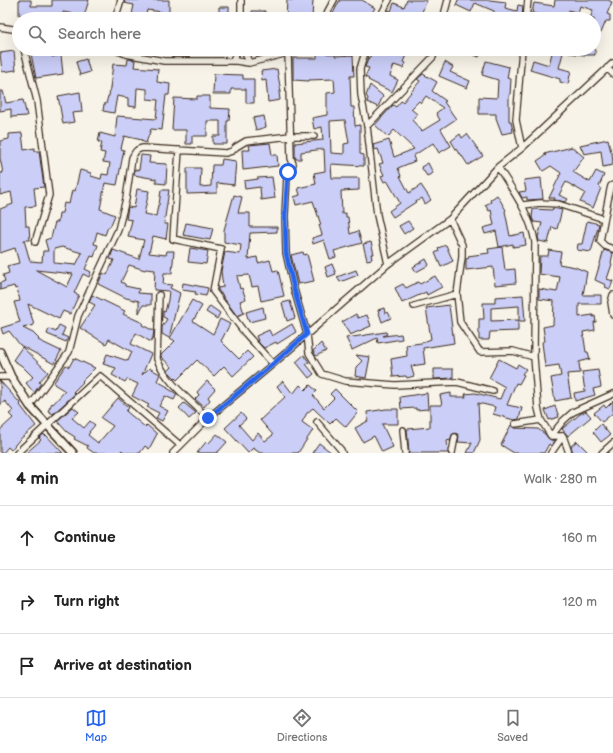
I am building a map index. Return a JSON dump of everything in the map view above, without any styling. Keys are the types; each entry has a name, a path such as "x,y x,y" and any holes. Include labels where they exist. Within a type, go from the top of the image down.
{"street":[{"path":"117,12 121,0"},
{"path":"241,0 241,12"},
{"path":"328,12 334,0"},
{"path":"383,12 389,0"},
{"path":"445,12 448,0"},
{"path":"527,12 528,0"},
{"path":"0,27 12,29"},
{"path":"26,56 37,101 49,195 35,242"},
{"path":"137,56 164,61 233,61 249,63 276,56"},
{"path":"233,61 235,56"},
{"path":"246,56 249,63"},
{"path":"288,56 291,158 293,164 287,176 285,215 286,253 294,289 307,334 309,353 322,374 345,381 395,384 457,382 493,391"},
{"path":"364,56 360,68 361,95 377,215 388,264"},
{"path":"366,126 433,56"},
{"path":"521,56 516,120 522,148"},
{"path":"173,453 208,418 273,364 388,264 450,219 498,167 522,148 613,63"},
{"path":"607,68 613,74"},
{"path":"30,406 70,352 78,316 118,230 126,199 132,158 138,148 226,152 232,151 246,141 290,136 314,136"},
{"path":"179,150 173,239 221,249 213,291 245,332 273,364"},
{"path":"498,167 523,205 535,242 534,357 538,408 541,420 552,436"},
{"path":"613,185 611,186 600,241 605,246 613,249"},
{"path":"523,205 540,203 558,204 604,219"},
{"path":"450,219 462,245 462,257 456,294 460,322 480,352 513,351 534,357"},
{"path":"414,306 456,294"},
{"path":"159,295 157,359 160,368 182,393 208,418"},
{"path":"613,295 611,302 613,315"},
{"path":"0,352 11,377 30,406 73,453"},
{"path":"17,453 100,376 180,445"},
{"path":"0,377 11,377"},
{"path":"552,436 563,420 573,412 613,394"},
{"path":"515,424 541,420"},
{"path":"317,422 342,453"},
{"path":"403,430 405,453"},
{"path":"552,436 563,436"},
{"path":"551,453 563,436"},
{"path":"563,436 569,453"},
{"path":"452,453 454,437"},
{"path":"602,453 613,443"}],"building":[{"path":"19,0 31,0 31,6 52,6 52,0 89,0 85,12 19,12"},
{"path":"125,0 169,0 169,12 147,10 147,12 132,12 134,5 124,3"},
{"path":"287,0 313,0 312,12 286,12"},
{"path":"340,0 362,0 375,8 372,12 334,12"},
{"path":"407,0 427,0 422,12 388,12 389,10 391,11 394,3 404,7"},
{"path":"458,0 490,0 506,2 505,8 517,11 518,5 523,6 523,12 494,12 475,3 471,12 456,5"},
{"path":"555,0 608,0 612,2 607,14 610,15 610,21 606,21 601,33 601,12 592,12 593,10 580,6 578,12 569,10 569,12 532,12 534,3 554,6"},
{"path":"219,7 229,7 229,12 219,12"},
{"path":"252,11 265,11 265,12"},
{"path":"12,51 12,56 15,56 16,70 2,72 0,53"},
{"path":"31,56 61,56 63,74 36,78"},
{"path":"353,56 354,76 350,76 351,107 354,107 355,126 360,125 360,154 364,155 364,166 331,164 332,178 359,178 359,190 341,191 342,214 346,213 346,217 348,217 350,234 358,231 362,243 334,251 336,257 330,259 324,240 313,244 312,238 322,235 319,225 321,225 313,201 296,205 294,197 300,195 298,188 316,184 314,173 325,171 324,149 301,152 301,159 296,159 295,143 323,140 322,127 314,129 312,118 327,115 327,93 335,92 334,79 309,81 293,80 293,58","holes":["345,120 349,143 344,144 344,154 331,153 330,121"]},
{"path":"406,56 403,62 406,63 403,68 394,65 390,76 398,80 392,92 365,77 369,68 365,67 370,57"},
{"path":"551,56 562,56 559,68 571,71 568,84 560,82 560,79 530,70 533,60 549,65"},
{"path":"86,59 90,72 80,75 76,62"},
{"path":"128,59 135,60 134,67 158,69 157,82 170,84 169,95 166,95 162,130 151,129 146,143 141,141 142,140 124,136 121,149 124,150 117,185 105,183 100,209 115,215 105,235 97,232 94,244 98,245 94,257 91,256 85,269 91,272 89,277 83,274 74,293 79,295 70,314 63,311 59,319 28,304 34,325 23,328 33,333 39,339 38,340 61,351 54,364 20,345 9,331 3,334 1,328 20,322 14,302 20,301 17,288 15,289 14,286 0,290 0,283 5,281 3,275 9,273 7,266 19,263 15,248 0,253 0,209 13,204 11,192 0,195 0,173 3,173 0,158 0,141 9,139 9,134 22,133 24,150 35,148 35,151 39,151 44,187 34,188 36,206 25,207 26,226 29,226 30,240 24,240 30,261 42,262 43,251 48,251 45,240 51,238 55,222 58,222 59,213 62,213 64,203 69,204 72,190 75,191 80,170 91,173 91,176 101,179 102,174 108,175 110,163 103,162 105,153 100,152 102,142 98,142 100,133 115,137 117,116 156,119 158,100 147,99 147,89 137,88 136,107 128,106 128,98 117,96 114,113 103,111 104,104 106,104 109,96 113,64 127,65","holes":["62,247 82,253 76,265 54,263 54,249","36,270 73,274 67,287"]},
{"path":"486,61 509,67 507,78 511,79 509,95 509,121 511,121 513,132 502,134 496,114 479,114 479,97 497,98 498,80 482,75"},
{"path":"445,62 453,67 450,72 470,81 467,88 439,76"},
{"path":"277,69 281,92 279,92 280,100 268,102 266,80 262,81 261,71"},
{"path":"214,74 243,75 243,79 254,79 254,103 246,103 246,89 231,89 231,94 213,94"},
{"path":"423,74 437,82 432,91 446,101 444,102 456,119 441,129 451,146 439,153 433,143 413,156 415,161 398,168 400,176 409,193 421,185 431,200 425,204 422,198 393,217 389,211 400,203 388,182 384,182 381,176 384,175 379,164 383,163 378,149 374,150 373,145 389,140 394,157 414,149 394,130 388,137 375,125 393,105 396,107 401,101 403,102 420,81 417,79","holes":["426,96 443,108 436,113 440,120 422,131 412,120 417,114 411,109 419,101 421,103"]},
{"path":"370,85 383,96 378,107 367,102 368,98 366,96"},
{"path":"0,91 3,91 6,103 23,100 27,116 11,117 11,109 0,111"},
{"path":"80,92 82,112 72,113 74,122 63,124 58,96"},
{"path":"197,96 210,96 210,108 230,109 229,121 227,121 227,144 213,144 213,136 220,136 220,121 207,121 207,136 192,136 192,144 186,144 186,130 172,130 174,98 197,99"},
{"path":"264,116 266,127 256,130 253,118"},
{"path":"460,134 462,138 467,134 483,156 468,165 451,141"},
{"path":"608,139 612,152 613,165 603,167 601,151 584,154 580,145"},
{"path":"270,143 272,155 277,155 278,166 243,170 242,150 250,150 249,145"},
{"path":"572,147 584,157 573,172 590,182 596,171 604,175 599,186 601,188 593,208 580,202 585,193 566,182 559,195 568,199 566,202 554,200 555,198 549,198 561,173 551,166 543,171 537,161 546,155 544,154"},
{"path":"141,155 150,156 149,163 167,164 166,184 156,183 156,179 134,175 135,169 139,170"},
{"path":"222,159 236,161 234,185 217,183 217,193 187,194 187,168 201,168 200,187 211,186 212,165 221,165"},
{"path":"428,163 433,173 427,176 421,167"},
{"path":"272,177 275,198 261,200 260,187 245,189 244,181"},
{"path":"541,178 543,199 527,200 527,197 522,198 519,192 526,191 524,180"},
{"path":"137,189 149,191 144,214 156,216 161,190 169,190 164,224 168,224 166,239 153,236 149,253 166,255 167,251 174,251 172,273 164,273 163,284 172,285 170,288 180,293 169,338 162,334 162,327 167,319 163,317 163,311 165,312 169,291 154,290 155,270 145,270 129,265 121,282 125,284 125,286 139,289 138,293 151,294 151,305 143,305 139,313 139,301 126,298 98,284 103,273 107,275 114,260 110,259 113,250 139,259 144,240 128,237 132,220 126,219 128,207 134,208"},
{"path":"234,195 242,197 238,213 250,213 250,227 277,227 277,232 250,233 248,259 257,257 258,263 270,260 273,271 278,270 284,296 261,301 258,286 252,287 249,275 237,276 240,289 242,288 246,299 240,301 244,313 237,316 218,290 218,288 223,287 221,271 225,252 240,254 241,245 224,242 224,230"},
{"path":"497,195 506,210 510,236 524,233 526,245 513,247 513,244 499,247 496,231 485,234 483,228 494,225 491,210 489,211 485,205 491,202 490,200"},
{"path":"553,208 562,210 557,229 552,227 548,243 539,241 538,237 542,223 534,222 532,218 533,209 552,210"},
{"path":"408,221 413,228 404,234 399,226"},
{"path":"587,221 599,224 591,252 577,250 578,244 582,244"},
{"path":"186,223 213,228 210,240 183,235"},
{"path":"371,242 374,254 371,254 372,259 367,260 363,244"},
{"path":"446,245 453,261 441,267 435,253 439,251 438,248"},
{"path":"502,247 505,270 515,269 516,283 495,285 493,267 466,270 466,259 469,258 468,256 489,253 488,249"},
{"path":"190,248 208,251 206,264 188,262"},
{"path":"549,250 561,252 559,264 575,267 587,272 583,295 601,295 601,304 579,304 579,317 595,316 595,330 583,332 586,352 588,352 590,359 579,362 580,373 567,374 571,398 555,401 551,378 561,376 559,365 545,367 542,342 545,341 543,327 553,325 554,301 539,299 539,289 557,292 560,277 539,274 540,256 548,256"},
{"path":"604,250 613,253 612,264 607,279 613,281 610,289 605,287 606,285 595,280"},
{"path":"303,252 304,255 307,254 314,281 298,284 291,255"},
{"path":"426,259 429,265 416,272 413,267"},
{"path":"332,264 336,274 328,277 325,267"},
{"path":"356,270 358,275 340,282 337,277"},
{"path":"435,276 442,287 427,295 426,292 402,303 395,288 403,284 406,288 418,282 420,284"},
{"path":"183,283 208,288 206,296 195,294 196,292 182,290"},
{"path":"92,295 125,311 123,314 143,323 142,325 154,331 151,342 136,333 131,344 151,354 142,375 149,368 160,374 157,381 177,394 174,400 165,396 159,406 168,411 162,421 156,418 159,413 147,407 149,405 132,396 138,384 127,379 125,382 112,375 116,368 103,364 107,354 128,361 132,352 109,339 106,344 80,328 95,305 89,302"},
{"path":"523,295 525,321 519,321 519,306 491,308 491,321 518,320 518,331 490,332 489,340 479,340 479,319 484,319 483,303 495,303 495,297"},
{"path":"192,300 202,306 193,321 213,334 220,319 230,324 221,341 239,359 247,351 253,357 233,376 224,366 214,376 197,360 177,380 168,371 172,367 161,357 161,355 175,341 170,338"},
{"path":"290,301 295,318 287,321 282,303"},
{"path":"449,305 454,343 423,348 425,364 411,366 414,376 407,378 406,376 393,377 391,359 407,356 406,345 421,343 431,339 426,308"},
{"path":"210,306 220,313 217,319 206,312"},
{"path":"263,307 265,318 249,322 246,312"},
{"path":"384,308 385,313 388,312 391,318 382,322 378,310"},
{"path":"356,314 358,318 367,315 371,326 350,335 342,322"},
{"path":"292,324 296,332 277,344 276,342 264,348 259,343 256,336 269,330 272,336"},
{"path":"59,325 65,328 62,335 68,338 66,342 47,334 49,329 56,332"},
{"path":"386,332 387,334 383,336 401,334 402,339 378,343 377,338 352,350 346,338"},
{"path":"321,343 326,351 316,356 313,351"},
{"path":"22,347 48,372 39,382 41,383 34,393 26,383 33,377 22,366 13,360"},
{"path":"304,355 309,362 306,364 314,374 309,378 296,362"},
{"path":"356,355 370,357 366,378 355,376 356,367 362,361"},
{"path":"74,358 95,368 73,392 75,394 53,414 48,411 52,403 53,404 65,391 54,384 54,382 66,365 69,367"},
{"path":"499,359 516,368 518,364 526,369 522,374 524,375 519,384 516,383 507,405 522,408 519,419 514,420 493,414 495,407 478,403 480,440 474,453 467,453 472,443 458,442 459,436 455,433 452,435 450,441 447,440 448,453 409,453 407,429 430,427 430,405 442,405 440,395 451,393 451,397 466,397 465,394 475,393 500,399 505,387 489,378"},
{"path":"434,369 453,369 453,378 434,379"},
{"path":"598,370 601,387 593,389 595,395 575,401 574,393 585,391 582,372"},
{"path":"0,381 21,404 20,405 36,426 19,440 11,450 8,447 3,453 0,453 0,430 13,418 9,414 13,411 5,401 0,405"},
{"path":"207,381 215,389 208,397 210,400 204,407 195,399 199,395 197,392"},
{"path":"283,381 293,394 300,385 305,390 310,385 317,391 313,395 324,408 334,398 330,394 335,389 358,412 346,427 336,418 330,424 313,408 307,413 302,422 313,430 298,453 260,453 253,448 248,453 225,428 241,413 246,419 239,425 252,440 258,433 265,441 273,435 260,420 285,397 277,386"},
{"path":"427,393 428,409 401,409 400,397"},
{"path":"118,398 129,408 126,411 145,427 147,425 157,434 149,449 145,446 140,453 125,453 122,450 119,453 94,453 87,448 88,446 74,439 75,437 67,432 57,421 73,407 79,412 72,418 84,428 90,421 95,425 88,435 98,443 113,426 101,418"},
{"path":"613,401 613,413 602,422 594,413 604,405 606,408"},
{"path":"184,403 196,413 189,419 179,408"},
{"path":"555,406 559,417 549,420 545,410"},
{"path":"398,409 398,424 382,424 393,447 382,452 374,436 363,442 355,428 368,421 367,412"},
{"path":"586,411 591,417 568,436 562,429"},
{"path":"601,424 610,435 601,442 593,432"},
{"path":"511,425 514,428 538,429 549,439 554,441 551,446 549,444 544,453 514,453 501,445"},
{"path":"44,434 63,453 26,453 41,440 39,438"},
{"path":"217,434 227,442 219,451 216,453 197,453 206,442 208,444"},
{"path":"577,441 589,453 573,453 571,446"},
{"path":"319,443 332,453 312,453"}],"route":[{"path":"208,418 307,334 294,289 286,253 285,215 288,172"}]}
